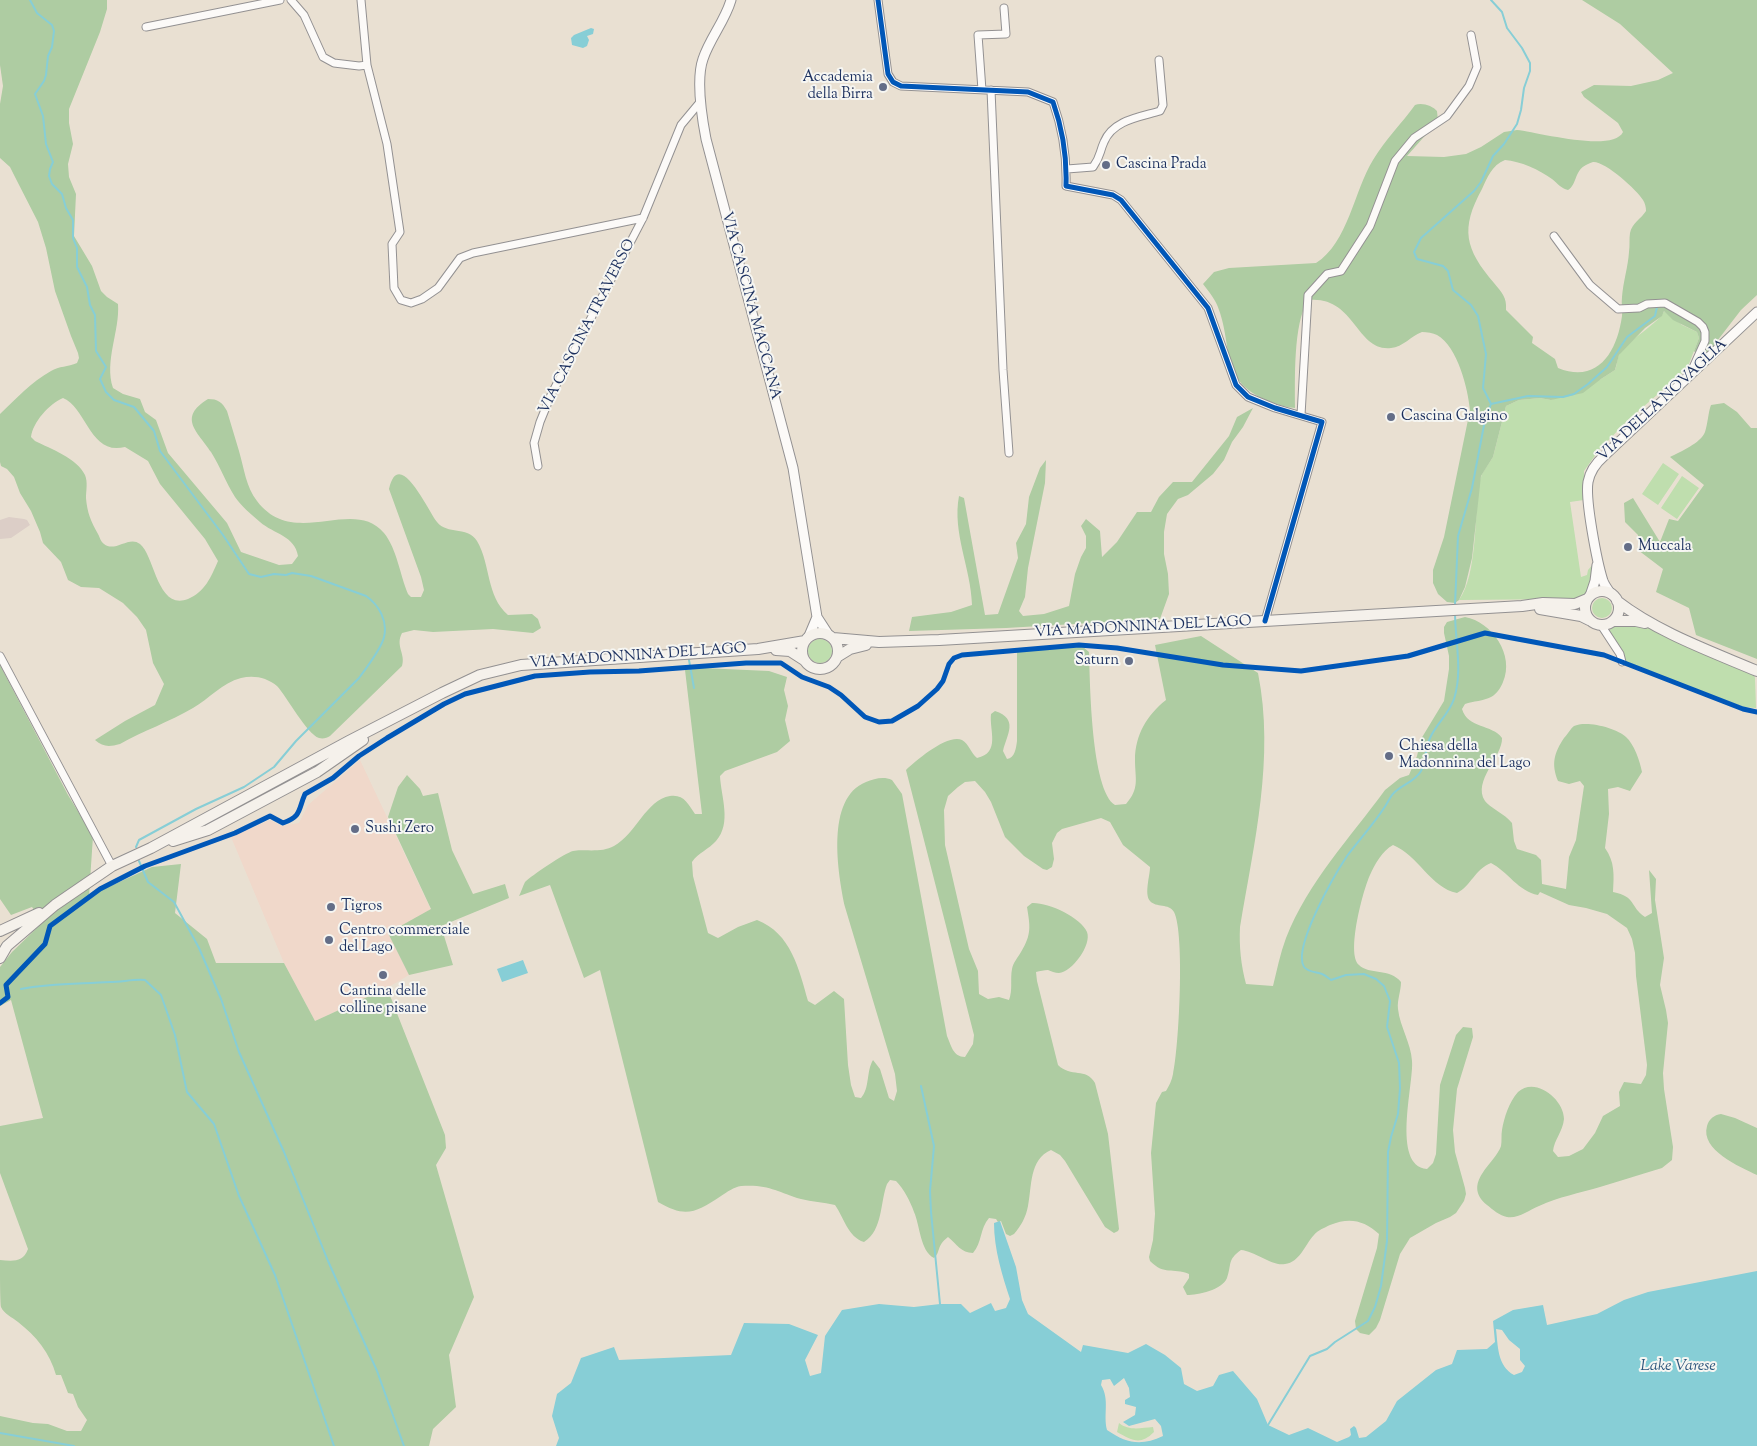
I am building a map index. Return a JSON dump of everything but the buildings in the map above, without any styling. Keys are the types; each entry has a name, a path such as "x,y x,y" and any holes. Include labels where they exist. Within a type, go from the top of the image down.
{"main road":[{"path":"1522,606 1543,603 1575,604 1598,592 1614,597 1637,616 1656,626 1757,672"},
{"path":"1613,621 1618,614 1614,597"},
{"path":"1589,598 1585,612 1589,620"},
{"name":"VIA MADONNINA DEL LAGO","path":"830,636 878,642 1522,606"},
{"path":"1522,606 1572,614 1601,625 1613,621 1636,621 1656,626"},
{"path":"821,632 830,636 837,644 838,650 834,663 824,669 812,668 804,660 802,647 807,639 821,632"},
{"name":"VIA MADONNINA DEL LAGO","path":"758,649 807,639"},
{"name":"VIA MADONNINA DEL LAGO","path":"837,657 850,649 878,642"},
{"name":"VIA MADONNINA DEL LAGO","path":"407,711 480,675 521,665 758,649 790,651 804,660"},
{"path":"0,958 3,947 55,905 112,866 151,848 407,711"},
{"path":"151,848 208,830 317,772 407,711"},
{"path":"276,793 278,785 313,760"},
{"path":"223,809 236,806 266,791 276,793"},
{"path":"0,931 55,905"}],"street":[{"path":"146,27 280,0"},
{"path":"291,0 304,15 323,57 334,63 367,65"},
{"path":"361,0 367,65 387,144 400,232 392,244 394,288 401,300 411,303 422,299 438,288 460,258 473,253 643,218"},
{"name":"VIA CASCINA MACCANA","path":"731,0 703,59 700,72 702,118 793,468 817,617 830,636"},
{"path":"878,0 888,74 893,82 901,86 1028,92 1053,102 1061,126 1067,169 1066,186 1113,195 1121,200 1208,308 1236,385 1248,397 1275,408 1322,422 1265,621"},
{"path":"982,90 978,35 1006,34 1004,8"},
{"path":"1301,415 1308,295 1327,274 1341,271 1370,226 1395,160 1414,138 1447,116 1469,86 1477,66 1471,35"},
{"path":"1067,169 1093,166 1100,158 1104,141 1121,122 1160,111 1163,105 1160,60"},
{"path":"991,90 1003,368 1009,453"},
{"name":"VIA CASCINA TRAVERSO","path":"538,466 534,443 551,395 643,218 681,125 701,101"},
{"path":"1554,236 1590,285 1618,309 1640,308 1647,304 1665,303 1698,322 1703,327 1705,340 1690,375"},
{"name":"VIA DELLA NOVAGLIA","path":"1614,597 1603,580 1597,558 1587,491 1592,470 1604,456 1757,312"},
{"name":"VIA DELLA NOVAGLIA","path":"1589,598 1595,581 1597,558"},
{"path":"807,639 817,617"},
{"path":"1601,625 1620,654 1622,662"},
{"path":"0,656 112,866"}],"shaded area":[{"path":"9,517 27,520 30,525 11,538 0,539 0,520"},
{"path":"360,760 431,910 388,933 409,975 387,988 315,1021 284,963 231,837 270,820 282,826 299,823 308,805"}],"green space":[{"path":"0,0 107,0 107,9 100,32 69,109 69,123 73,144 68,164 69,177 76,194 74,236 92,266 101,291 118,304 117,325 110,367 113,388 123,394 140,399 145,412 156,420 168,453 227,523 241,552 279,565 292,564 298,556 293,544 260,522 237,500 214,457 196,431 192,419 194,412 208,399 219,402 227,411 250,490 257,501 272,515 288,521 305,523 356,519 371,523 384,533 388,539 408,594 411,597 421,597 424,590 421,577 389,489 394,477 400,474 414,486 441,526 473,536 477,541 485,560 492,590 501,607 508,615 532,614 538,619 541,628 533,633 493,629 433,632 414,630 402,633 400,646 403,658 402,666 330,736 325,738 319,738 309,730 277,686 265,679 251,677 234,680 193,708 120,744 106,746 95,740 155,705 164,684 153,663 146,630 137,617 123,603 99,588 81,587 68,580 61,562 43,543 31,511 20,493 14,477 7,469 1,466 0,414 44,375 54,369 77,363 79,358 55,291 46,248 38,222 10,167 0,158 0,104 3,86 0,65","holes":["63,398 71,403 96,438 104,445 113,448 125,447 148,461 160,484 205,539 218,561 207,583 194,596 178,601 170,597 163,590 145,550 140,544 131,541 113,547 103,543 88,512 86,481 81,469 70,459 35,441 31,437 38,420 52,405"]},
{"path":"1582,0 1757,0 1757,295 1741,310 1704,358 1698,356 1694,351 1699,338 1697,332 1673,320 1664,311 1662,316 1645,328 1619,355 1615,370 1583,393 1551,400 1540,398 1519,400 1506,406 1493,457 1481,476 1472,558 1465,587 1459,600 1455,603 1447,602 1438,594 1433,583 1433,570 1444,537 1470,410 1461,369 1451,349 1437,335 1424,332 1395,347 1379,347 1370,341 1346,314 1336,306 1324,301 1308,300 1303,310 1297,337 1295,408 1282,406 1262,398 1249,390 1240,381 1230,360 1218,306 1203,284 1214,272 1229,268 1316,263 1327,254 1343,230 1373,160 1415,105 1424,104 1433,108 1437,111 1438,121 1407,156 1444,157 1466,154 1504,132 1517,130 1574,140 1605,141 1616,138 1623,132 1618,123 1584,97 1581,92 1594,85 1631,86 1658,80 1673,73 1620,24","holes":["1505,160 1536,169 1568,190 1573,185 1577,174 1582,168 1593,162 1598,163 1620,177 1640,195 1644,202 1646,211 1633,226 1630,233 1622,314 1616,342 1603,362 1595,368 1584,372 1572,372 1558,368 1555,359 1532,343 1533,337 1506,310 1506,302 1503,295 1484,271 1472,249 1468,227 1475,203 1493,168"]},
{"path":"1664,311 1682,325 1697,332 1699,338 1687,369 1628,420 1599,450 1584,471 1584,500 1570,502 1581,577 1587,575 1588,570 1594,563 1591,582 1587,592 1578,598 1571,599 1459,600 1465,589 1472,559 1480,480 1493,457 1506,406 1519,400 1540,398 1551,400 1601,379 1615,370 1618,357 1623,350 1657,321"},
{"path":"1724,403 1737,412 1751,428 1757,428 1757,659 1696,635 1689,608 1656,592 1663,569 1638,550 1638,535 1625,522 1624,503 1633,498 1660,542 1669,519 1678,521 1704,485 1670,457 1690,447 1703,436 1711,405"},
{"path":"1253,408 1232,442 1224,460 1213,474 1188,495 1178,499 1167,514 1164,532 1164,554 1169,594 1160,619 1006,628 909,631 912,617 951,612 972,605 969,578 958,523 959,496 964,498 985,615 998,614 1018,558 1016,543 1026,524 1029,497 1040,468 1046,460 1045,483 1028,568 1025,597 1019,611 1023,616 1044,614 1069,606 1075,574 1086,548 1086,536 1081,526 1086,519 1100,531 1102,557 1117,542 1137,512 1151,512 1159,497 1173,482 1192,482 1229,436 1237,417"},
{"path":"1663,463 1679,474 1658,505 1642,494"},
{"path":"1682,476 1699,488 1677,519 1661,508"},
{"path":"1602,598 1609,601 1612,608 1609,615 1602,618 1595,615 1592,608 1595,601"},
{"path":"1465,617 1484,625 1492,633 1499,641 1506,661 1506,672 1497,692 1488,698 1465,704 1462,709 1469,720 1492,730 1502,738 1498,753 1482,785 1482,793 1487,803 1512,823 1517,849 1536,855 1541,860 1542,884 1566,889 1569,857 1576,840 1584,786 1580,781 1569,784 1558,781 1554,764 1558,749 1564,738 1574,726 1579,724 1601,726 1626,737 1632,744 1638,758 1642,772 1630,791 1618,787 1608,789 1609,814 1605,848 1614,874 1613,892 1626,896 1645,917 1652,913 1649,870 1656,879 1655,900 1664,958 1660,985 1668,1023 1663,1073 1664,1089 1673,1147 1672,1160 1662,1168 1554,1200 1515,1217 1499,1214 1480,1197 1477,1189 1478,1181 1498,1153 1506,1115 1512,1100 1518,1092 1525,1088 1540,1088 1554,1097 1559,1104 1563,1111 1564,1119 1553,1151 1558,1157 1569,1156 1583,1149 1595,1133 1603,1116 1620,1106 1619,1092 1624,1082 1641,1084 1646,1075 1647,1065 1632,939 1627,928 1607,914 1569,905 1540,892 1538,895 1531,893 1519,886 1491,863 1481,869 1462,890 1457,893 1448,890 1432,878 1410,856 1393,845 1379,858 1367,883 1357,922 1354,948 1355,959 1363,968 1386,973 1401,982 1398,1009 1412,1061 1407,1140 1410,1154 1416,1164 1427,1169 1433,1163 1436,1154 1440,1085 1456,1035 1463,1027 1472,1028 1473,1037 1457,1089 1453,1130 1455,1152 1466,1194 1464,1201 1456,1213 1410,1238 1400,1254 1380,1320 1376,1328 1369,1335 1360,1333 1356,1329 1355,1321 1377,1248 1379,1234 1368,1226 1356,1221 1344,1221 1319,1230 1310,1239 1298,1257 1290,1263 1275,1263 1241,1250 1232,1260 1227,1278 1220,1286 1203,1293 1187,1295 1183,1287 1189,1278 1189,1274 1164,1270 1155,1266 1149,1257 1153,1240 1155,1214 1151,1153 1156,1103 1162,1092 1166,1091 1172,1078 1177,1041 1180,966 1177,924 1174,912 1169,907 1150,901 1147,890 1150,867 1123,845 1110,822 1101,818 1062,829 1057,833 1052,843 1054,859 1052,867 1047,870 1043,869 1024,856 1005,837 991,802 975,781 965,782 948,796 944,810 945,845 969,949 978,971 979,994 988,999 999,997 1009,1000 1014,962 1029,935 1027,907 1032,903 1046,905 1071,916 1084,926 1087,932 1087,944 1080,957 1070,968 1059,973 1048,970 1036,972 1058,1065 1068,1071 1087,1075 1095,1083 1108,1134 1118,1231 1114,1233 1105,1227 1065,1161 1060,1155 1051,1150 1044,1154 1035,1167 1027,1210 1017,1231 1010,1236 1006,1234 1001,1221 998,1222 996,1219 989,1218 973,1253 962,1250 948,1237 940,1246 934,1258 929,1255 923,1244 911,1204 896,1181 890,1180 885,1191 878,1223 870,1237 864,1242 850,1232 835,1205 801,1199 766,1187 738,1187 697,1210 683,1212 658,1202 600,970 584,978 550,885 519,896 525,882 548,865 569,853 578,850 609,848 622,841 648,810 662,799 670,796 682,798 688,803 695,814 702,814 685,670 702,668 769,671 787,677 784,690 788,706 785,720 790,741 777,752 725,771 720,776 725,818 724,826 716,841 692,862 693,876 708,933 718,938 738,927 757,920 769,926 778,934 792,953 808,1001 815,1005 834,991 844,999 848,1065 855,1097 861,1098 864,1094 873,1060 880,1069 889,1098 894,1101 897,1091 895,1074 842,893 838,857 839,820 844,804 853,791 866,782 879,778 892,780 902,794 947,1036 955,1053 965,1057 973,1044 974,1035 906,770 941,744 956,739 962,740 977,758 984,755 991,746 991,714 995,711 1007,718 1009,723 1009,733 1003,751 1007,759 1012,757 1017,741 1017,648 1083,647 1089,652 1091,710 1096,758 1107,795 1115,805 1126,804 1133,793 1136,783 1135,760 1137,742 1143,726 1153,712 1166,700 1155,645 1201,636 1258,673 1263,705 1264,737 1261,800 1240,927 1240,949 1246,984 1273,986 1286,938 1295,918 1318,879 1385,790 1400,778 1409,775 1417,756 1421,739 1444,701 1449,656 1444,627 1447,622"},
{"path":"1633,624 1654,629 1753,673 1755,678 1756,708 1744,707 1625,664 1623,655 1610,632 1610,628"},
{"path":"820,639 828,643 832,651 828,659 820,663 812,659 808,651 812,643"},
{"path":"0,665 68,795 93,836 89,896 152,867 181,864 175,913 207,939 216,963 284,963 315,1021 387,988 445,1135 446,1148 436,1165 474,1297 449,1355 456,1407 433,1429 429,1446 0,1446 0,1416 48,1424 67,1431 81,1431 87,1420 78,1407 73,1394 68,1393 61,1375 56,1375 50,1359 42,1346 31,1333 6,1314 1,1307 0,1260 13,1261 20,1259 26,1254 28,1249 0,1173 0,1126 43,1118 11,1000 0,1006 0,967 12,952 43,922 32,907 11,915 0,899"},
{"path":"407,775 420,789 423,796 438,793 452,850 473,894 505,884 509,898 441,926 453,965 409,975 388,933 431,909 388,817 398,787"},
{"path":"1721,1114 1757,1128 1757,1175 1723,1156 1709,1143 1706,1135 1707,1126 1712,1118"},
{"path":"1119,1423 1131,1428 1153,1427 1154,1432 1144,1439 1132,1439 1117,1432"}],"water":[{"path":"591,28 594,29 593,34 587,36 589,40 587,46 583,48 572,45 571,38 574,35"},
{"path":"523,960 528,973 502,982 497,969"},
{"name":"Lake Varese","path":"1000,1221 1016,1267 1022,1300 1028,1314 1081,1352 1083,1345 1128,1353 1146,1344 1165,1355 1181,1368 1184,1384 1197,1391 1213,1386 1219,1375 1233,1371 1257,1399 1268,1425 1289,1435 1308,1428 1337,1442 1349,1437 1351,1435 1350,1429 1354,1426 1359,1438 1366,1437 1386,1421 1397,1401 1436,1370 1452,1364 1457,1350 1487,1349 1495,1342 1493,1321 1513,1310 1543,1305 1547,1325 1597,1314 1624,1300 1648,1292 1757,1271 1757,1446 556,1446 559,1438 552,1416 557,1394 571,1383 581,1358 614,1347 619,1360 731,1355 744,1323 789,1324 818,1335 805,1360 810,1376 821,1373 825,1336 842,1310 879,1304 914,1307 961,1304 970,1313 991,1303 995,1311 1006,1308 1010,1299 997,1252 994,1223","holes":["1496,1329 1502,1330 1509,1340 1520,1349 1520,1360 1525,1366 1522,1372 1514,1375 1504,1366 1499,1355","1124,1378 1129,1388 1130,1397 1125,1400 1125,1404 1136,1407 1135,1415 1123,1422 1129,1426 1155,1419 1161,1426 1163,1436 1148,1441 1135,1442 1128,1441 1107,1430 1106,1402 1101,1385 1102,1380 1110,1379 1114,1386"]}],"waterway":[{"path":"30,0 37,13 52,25 54,31 46,75 35,94 43,116 46,144 53,162 49,176 52,184 62,194 66,208 73,220 73,238 77,248 77,267 87,287 90,305 95,315 96,351 106,367 100,379 106,392 114,400 134,407 154,431 160,451 223,535 249,574 261,577 292,573 311,576 366,596 375,604 385,625 384,637 380,646 359,678 296,741 274,767 244,787 196,809 139,840 136,847"},
{"path":"1455,605 1458,536 1472,488 1485,420 1491,404 1483,388 1486,354 1478,316 1471,305 1453,290 1448,271 1443,266 1417,259 1414,252 1421,238 1474,191 1481,182 1493,156 1504,144 1517,124 1524,88 1530,71 1530,63 1522,48 1507,28 1502,12 1491,0"},
{"path":"1491,404 1528,396 1563,397 1574,394 1607,367 1627,337 1655,316 1657,307"},
{"path":"1268,1425 1310,1356 1327,1349 1368,1321 1375,1307 1381,1286 1387,1241 1388,1152 1398,1114 1400,1088 1399,1063 1387,1027 1390,1001 1384,986 1376,979 1364,974 1346,975 1331,980 1323,974 1306,969 1302,958 1304,944 1316,911 1341,865 1392,795 1415,778 1421,771 1430,738 1452,704 1458,678 1455,612"},
{"path":"689,660 694,688"},
{"path":"139,861 148,882 174,902 199,948 221,999 239,1052 284,1152 328,1261 377,1371 404,1446"},
{"path":"21,989 54,985 145,980 161,995 175,1035 187,1092 214,1124 239,1196 275,1275 334,1446"},
{"path":"921,1086 934,1146 930,1191 940,1304"},
{"path":"0,1433 74,1446"}],"cycle path":[{"path":"878,0 888,74 893,82 901,86 1028,92 1053,102 1064,143 1066,186 1113,195 1121,200 1208,308 1236,385 1248,397 1275,408 1322,422 1265,621"},
{"path":"0,1003 8,997 6,985 45,944 50,926 100,889 145,866 235,833 270,816 283,823 296,815 305,794 333,778 359,756 444,704 465,694 535,676 746,663 781,663 802,677 829,687 841,695 865,717 879,722 892,721 918,706 937,689 954,658 962,655 1079,645 1117,648 1223,665 1301,671 1408,656 1485,633 1604,655 1743,709 1757,712"}],"place":[{"name":"Accademia della Birra","path":"883,87"},
{"name":"Cascina Prada","path":"1106,165"},
{"name":"Cascina Galgino","path":"1391,417"},
{"name":"Muccala","path":"1628,547"},
{"name":"Saturn","path":"1129,661"},
{"name":"Chiesa della Madonnina del Lago","path":"1389,756"},
{"name":"Sushi Zero","path":"355,829"},
{"name":"Tigros","path":"331,907"},
{"name":"Centro commerciale del Lago","path":"329,940"},
{"name":"Cantina delle colline pisane","path":"383,975"}]}
